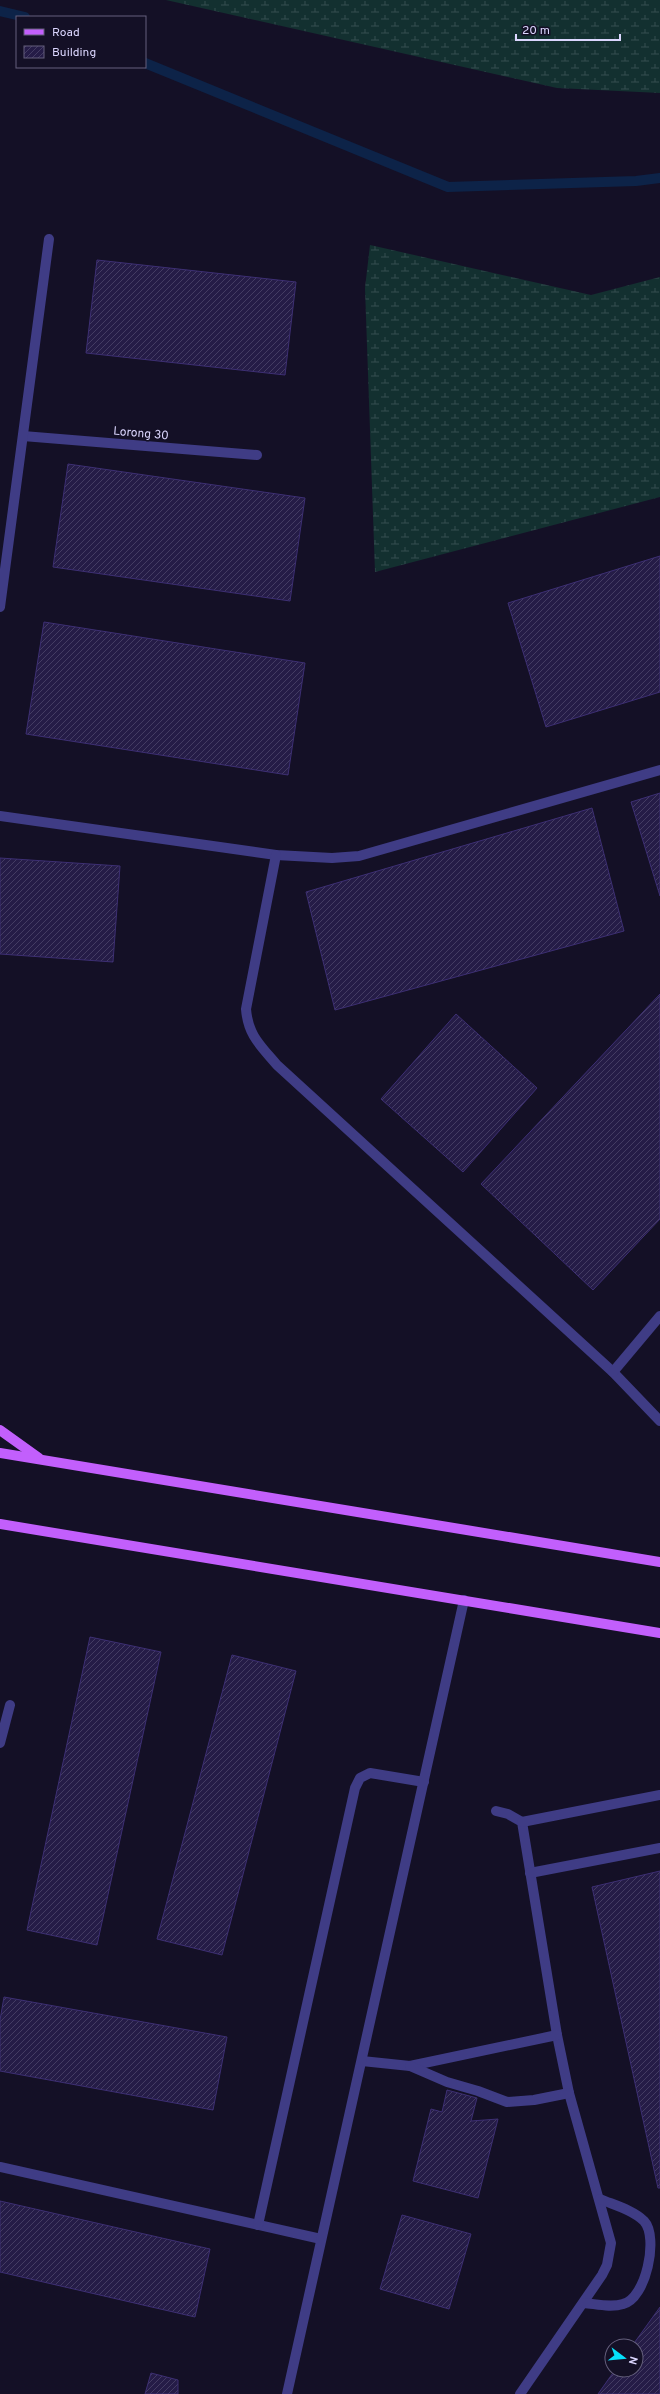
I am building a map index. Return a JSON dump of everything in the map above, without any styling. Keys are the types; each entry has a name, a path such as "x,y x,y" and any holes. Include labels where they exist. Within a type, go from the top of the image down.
{"main road":[{"path":"0,1430 42,1460"},
{"path":"0,1453 660,1562"},
{"path":"0,1524 660,1633"}],"street":[{"path":"0,607 49,239"},
{"name":"Lorong 30","path":"23,436 257,455"},
{"path":"0,816 276,855 332,858 358,856 660,770"},
{"path":"276,855 246,1009 247,1025 258,1043 277,1065 613,1372 660,1421"},
{"path":"613,1372 660,1316"},
{"path":"287,2394 464,1600"},
{"path":"0,1743 10,1705"},
{"path":"258,2225 355,1788 360,1778 370,1773 424,1782"},
{"path":"496,1811 508,1814 522,1822 660,1795"},
{"path":"520,2394 602,2275 610,2254 611,2243 569,2092 557,2035 522,1822"},
{"path":"530,1873 660,1848"},
{"path":"362,2062 410,2066 557,2035"},
{"path":"410,2066 448,2082 478,2090 507,2102 534,2100 569,2092"},
{"path":"0,2167 321,2239"},
{"path":"584,2303 624,2304 632,2299 640,2291 652,2240 645,2222 636,2215 600,2199"}],"green space":[{"path":"166,0 660,0 660,93 557,88"},
{"path":"370,245 591,295 660,277 660,497 375,572 365,288"}],"building":[{"path":"97,260 296,282 285,375 86,353"},
{"path":"68,464 305,498 290,601 53,567"},
{"path":"660,556 660,692 546,727 508,603"},
{"path":"44,622 305,663 288,775 26,734"},
{"path":"660,793 660,896 631,802"},
{"path":"592,808 624,931 335,1010 306,892"},
{"path":"0,858 120,866 113,962 0,954"},
{"path":"660,994 660,1219 593,1290 481,1184"},
{"path":"456,1014 537,1088 463,1172 381,1099"},
{"path":"90,1637 161,1652 97,1945 27,1930"},
{"path":"232,1655 296,1671 222,1955 157,1939"},
{"path":"660,1871 660,2188 658,2188 592,1887"},
{"path":"4,1997 227,2037 213,2110 0,2071 0,2020"},
{"path":"447,2090 477,2098 471,2121 498,2119 478,2198 413,2181 431,2109 442,2112"},
{"path":"0,2201 210,2249 195,2317 0,2272"},
{"path":"402,2215 471,2234 449,2309 380,2289"},
{"path":"660,2307 660,2394 598,2394 609,2378 644,2378 644,2338 638,2338"},
{"path":"151,2373 178,2380 178,2394 145,2394"}],"waterway":[{"path":"0,11 21,16"},
{"path":"146,63 448,187 636,181 660,178"}]}
